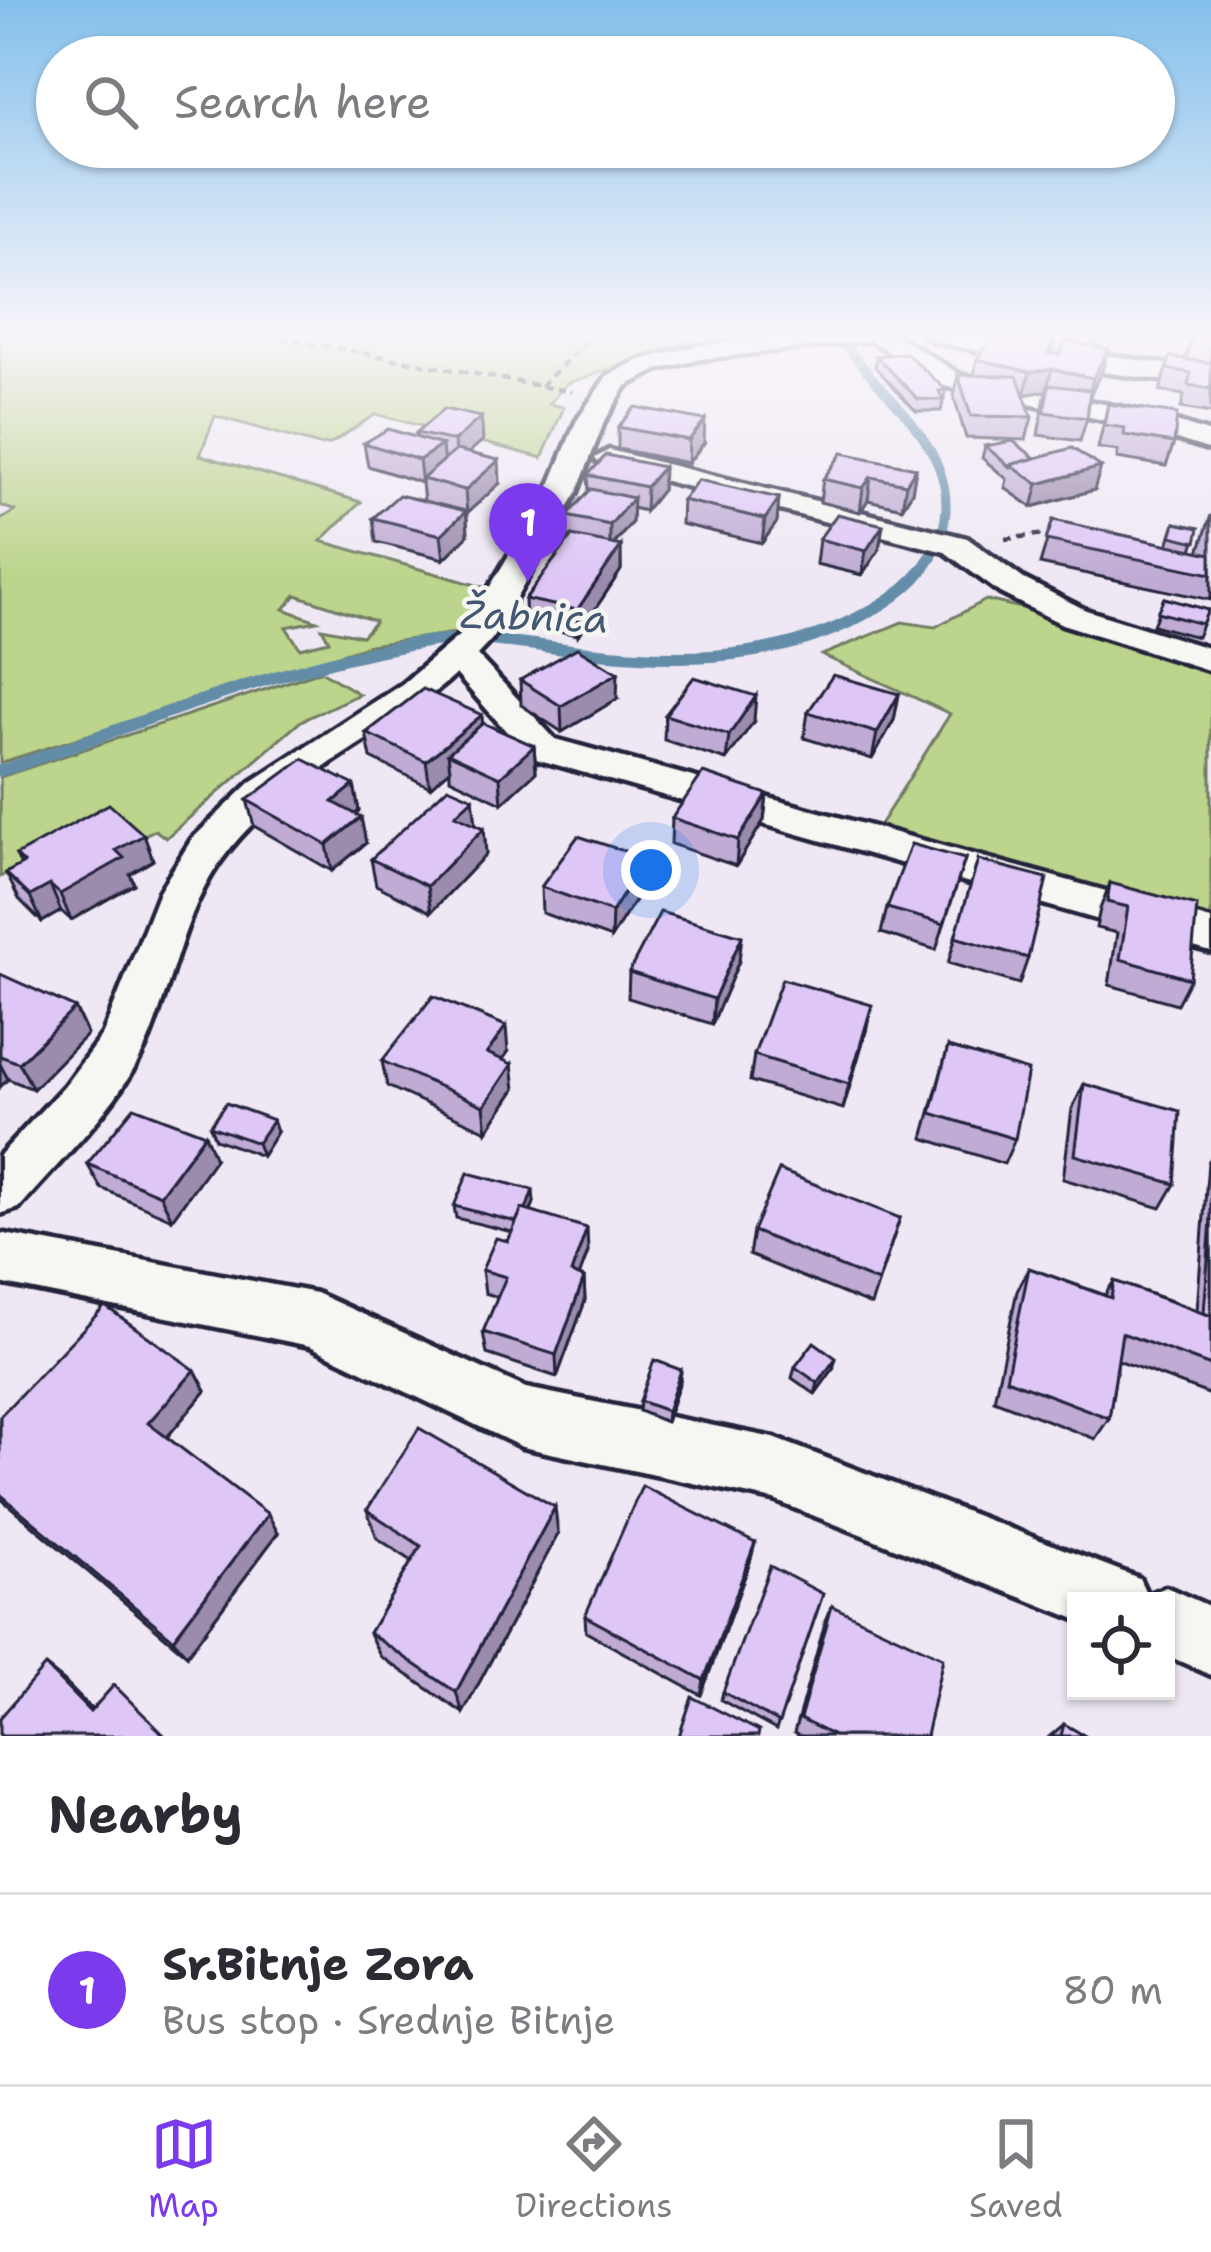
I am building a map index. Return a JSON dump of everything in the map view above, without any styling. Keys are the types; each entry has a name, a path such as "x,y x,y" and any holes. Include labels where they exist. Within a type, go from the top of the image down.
{"street":[{"path":"0,1191 82,1100 123,1043 180,892 220,833 265,791 460,657 562,492 594,416"},
{"path":"1124,416 1211,442"},
{"path":"577,454 623,459 921,536 964,550 1012,586 1074,617 1211,660"},
{"path":"460,657 542,748 1211,935"},
{"path":"0,1258 316,1320 522,1417 774,1469 1093,1592"},
{"path":"1175,1626 1211,1641"}],"path":[{"path":"964,550 1015,535 1062,534"}],"green space":[{"path":"0,416 215,416 200,455 361,502 321,541 483,587 456,633 370,645 0,763 0,520 15,511 0,505","holes":["296,595 375,621 362,636 322,628 329,641 300,648 286,627 317,621 284,609"]},
{"path":"215,416 373,416 330,444"},
{"path":"384,416 560,416 542,458"},
{"path":"986,600 1053,615 1211,668 1211,926 874,834 950,714 822,655 902,622 935,627"},
{"path":"321,671 359,694 301,721 166,838 155,830 132,841 102,821 0,877 0,777"}],"building":[{"path":"436,416 481,417 454,441 416,433"},
{"path":"627,416 705,420 689,440 618,427"},
{"path":"1106,416 1177,416 1174,443 1124,435 1125,428 1104,425"},
{"path":"388,429 442,445 419,460 364,443"},
{"path":"1013,441 1035,458 1010,467 985,446"},
{"path":"1072,448 1101,467 1038,484 1010,465"},
{"path":"456,450 499,460 465,490 422,479"},
{"path":"842,453 916,468 906,484 871,477 863,488 823,479"},
{"path":"606,455 663,467 646,487 588,475"},
{"path":"698,480 779,498 765,519 682,500"},
{"path":"591,489 633,498 610,525 567,516"},
{"path":"399,495 466,511 441,535 373,518"},
{"path":"837,514 883,525 866,551 819,539"},
{"path":"1053,520 1211,554 1211,574 1046,540"},
{"path":"1175,523 1199,528 1196,542 1171,536"},
{"path":"572,536 621,546 577,610 525,599"},
{"path":"1164,598 1208,610 1202,624 1157,612"},
{"path":"577,648 618,673 561,706 520,680"},
{"path":"833,675 899,694 877,733 808,712"},
{"path":"694,677 756,696 729,735 665,715"},
{"path":"423,689 482,715 426,761 366,733"},
{"path":"483,723 534,746 500,777 448,753"},
{"path":"303,759 354,785 333,802 361,817 327,845 247,800"},
{"path":"703,773 767,794 738,840 672,818"},
{"path":"448,787 473,798 455,815 484,828 427,886 371,859"},
{"path":"109,804 144,835 116,850 124,858 60,894 50,885 30,896 6,873 24,863 16,855"},
{"path":"578,836 646,858 612,912 541,887"},
{"path":"911,844 965,859 944,924 887,908"},
{"path":"978,860 1047,878 1028,958 955,937"},
{"path":"1110,883 1197,906 1190,979 1120,959 1128,907 1107,902"},
{"path":"660,912 742,936 714,999 629,972"},
{"path":"0,974 75,1008 19,1063 0,1056"},
{"path":"782,979 872,1005 849,1084 754,1055"},
{"path":"433,996 506,1026 487,1053 512,1064 484,1106 382,1061"},
{"path":"948,1047 1028,1071 1015,1139 931,1113"},
{"path":"1084,1084 1180,1111 1175,1184 1075,1155"},
{"path":"226,1103 273,1120 257,1143 210,1126"},
{"path":"134,1107 205,1134 160,1195 87,1164"},
{"path":"779,1170 900,1218 878,1282 753,1231"},
{"path":"468,1173 533,1190 526,1210 522,1209 516,1222 454,1206"},
{"path":"522,1209 587,1228 571,1273 584,1278 556,1355 483,1332 506,1277 482,1270 496,1238 508,1241"},
{"path":"1211,1219 1211,1316 1204,1313"},
{"path":"1029,1268 1111,1298 1114,1281 1211,1316 1211,1366 1122,1333 1109,1418 1006,1379"},
{"path":"105,1306 195,1370 148,1423 268,1514 173,1639 0,1494 0,1416"},
{"path":"814,1342 836,1358 818,1383 795,1367"},
{"path":"654,1360 681,1370 667,1411 640,1401"},
{"path":"419,1428 555,1507 456,1692 369,1633 421,1546 367,1510"},
{"path":"642,1486 755,1543 704,1680 585,1616"},
{"path":"770,1566 823,1594 779,1723 723,1692"},
{"path":"832,1606 943,1658 926,1736 834,1736 800,1719"},
{"path":"45,1666 90,1712 114,1685 165,1736 0,1736 0,1718"},
{"path":"692,1697 759,1731 758,1736 679,1736"},
{"path":"1064,1724 1085,1736 1061,1736"}],"waterway":[{"name":"Žabnica","path":"906,416 927,444 945,487 942,534 930,560"},
{"name":"Žabnica","path":"0,771 264,681 426,642 483,640 681,657 783,646 883,604 915,579 931,557"}],"place":[{"name":"Sr.Bitnje Zora","path":"528,582"}]}
